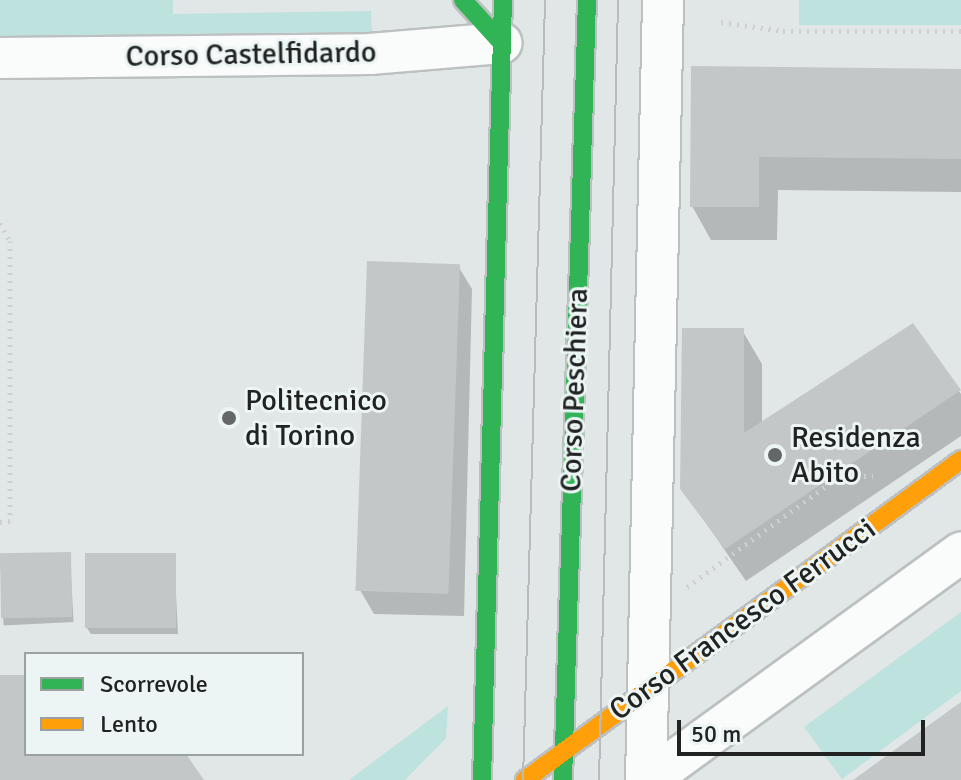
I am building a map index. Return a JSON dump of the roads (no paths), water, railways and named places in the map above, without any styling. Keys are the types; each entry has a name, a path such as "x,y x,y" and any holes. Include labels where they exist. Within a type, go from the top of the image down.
{"main road":[{"path":"463,0 502,43"},
{"path":"482,780 503,0"},
{"name":"Corso Peschiera","path":"563,780 587,0"},
{"name":"Corso Francesco Ferrucci","path":"525,780 961,460"}],"street":[{"path":"647,780 663,0"},
{"name":"Corso Castelfidardo","path":"0,58 370,54 502,43"},
{"path":"647,780 961,553"}],"tram line":[{"path":"523,780 545,0"},
{"path":"599,780 618,0"}],"place":[{"name":"Politecnico di Torino","path":"229,418"},
{"name":"Residenza Abito","path":"775,455"}]}
